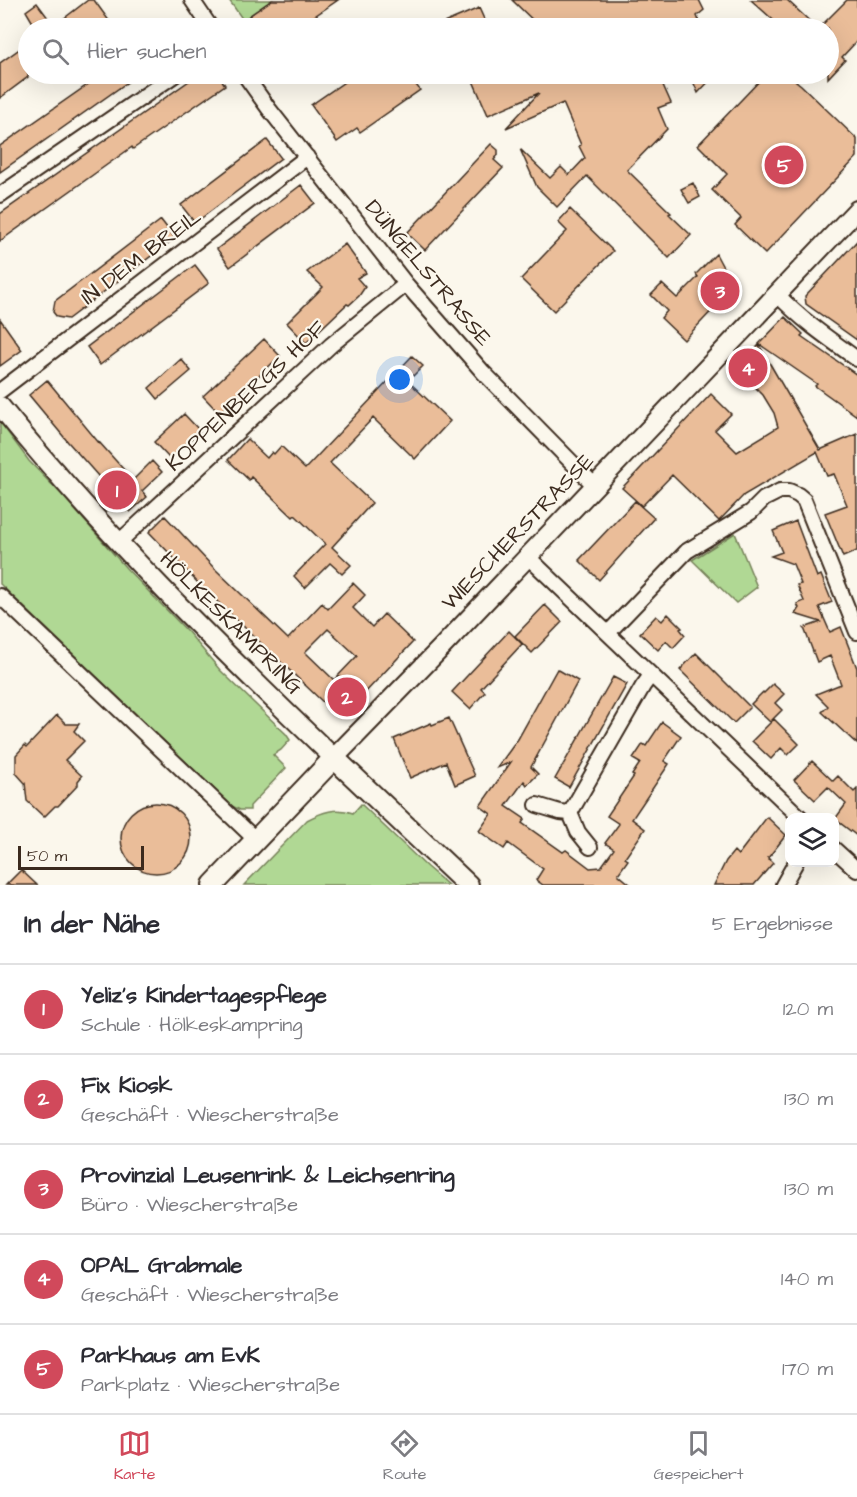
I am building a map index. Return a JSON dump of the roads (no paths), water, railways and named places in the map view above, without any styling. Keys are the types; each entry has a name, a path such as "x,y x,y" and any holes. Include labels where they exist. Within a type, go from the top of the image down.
{"main road":[{"name":"WIESCHERSTRASSE","path":"213,885 334,758"},
{"name":"HÖLKESKAMPRING","path":"334,758 468,885"}],"street":[{"path":"192,0 204,18"},
{"path":"0,195 161,84"},
{"name":"DÜNGELSTRASSE","path":"252,84 406,284 483,372 595,486"},
{"name":"IN DEM BREIL","path":"0,391 307,157"},
{"name":"WIESCHERSTRASSE","path":"334,758 857,210"},
{"name":"KOPPENBERGS HOF","path":"119,542 331,345 406,284"},
{"path":"777,294 788,306 857,358"},
{"name":"HÖLKESKAMPRING","path":"0,406 32,446 119,542 213,640 334,758"},
{"path":"608,633 687,551 751,512 764,499 780,491 789,491 804,500 857,632"},
{"path":"528,557 796,813"},
{"path":"0,596 256,840"},
{"path":"570,813 651,675"},
{"path":"537,805 570,813"},
{"path":"570,813 578,832 590,847"},
{"path":"839,854 857,870"},
{"path":"783,885 793,867"}],"place":[{"name":"Parkhaus am EvK","path":"784,165"},
{"name":"Provinzial Leusenrink & Leichsenring","path":"720,291"},
{"name":"OPAL Grabmale","path":"748,368"},
{"name":"Yeliz's Kindertagespflege","path":"117,490"},
{"name":"Fix Kiosk","path":"347,697"}]}
